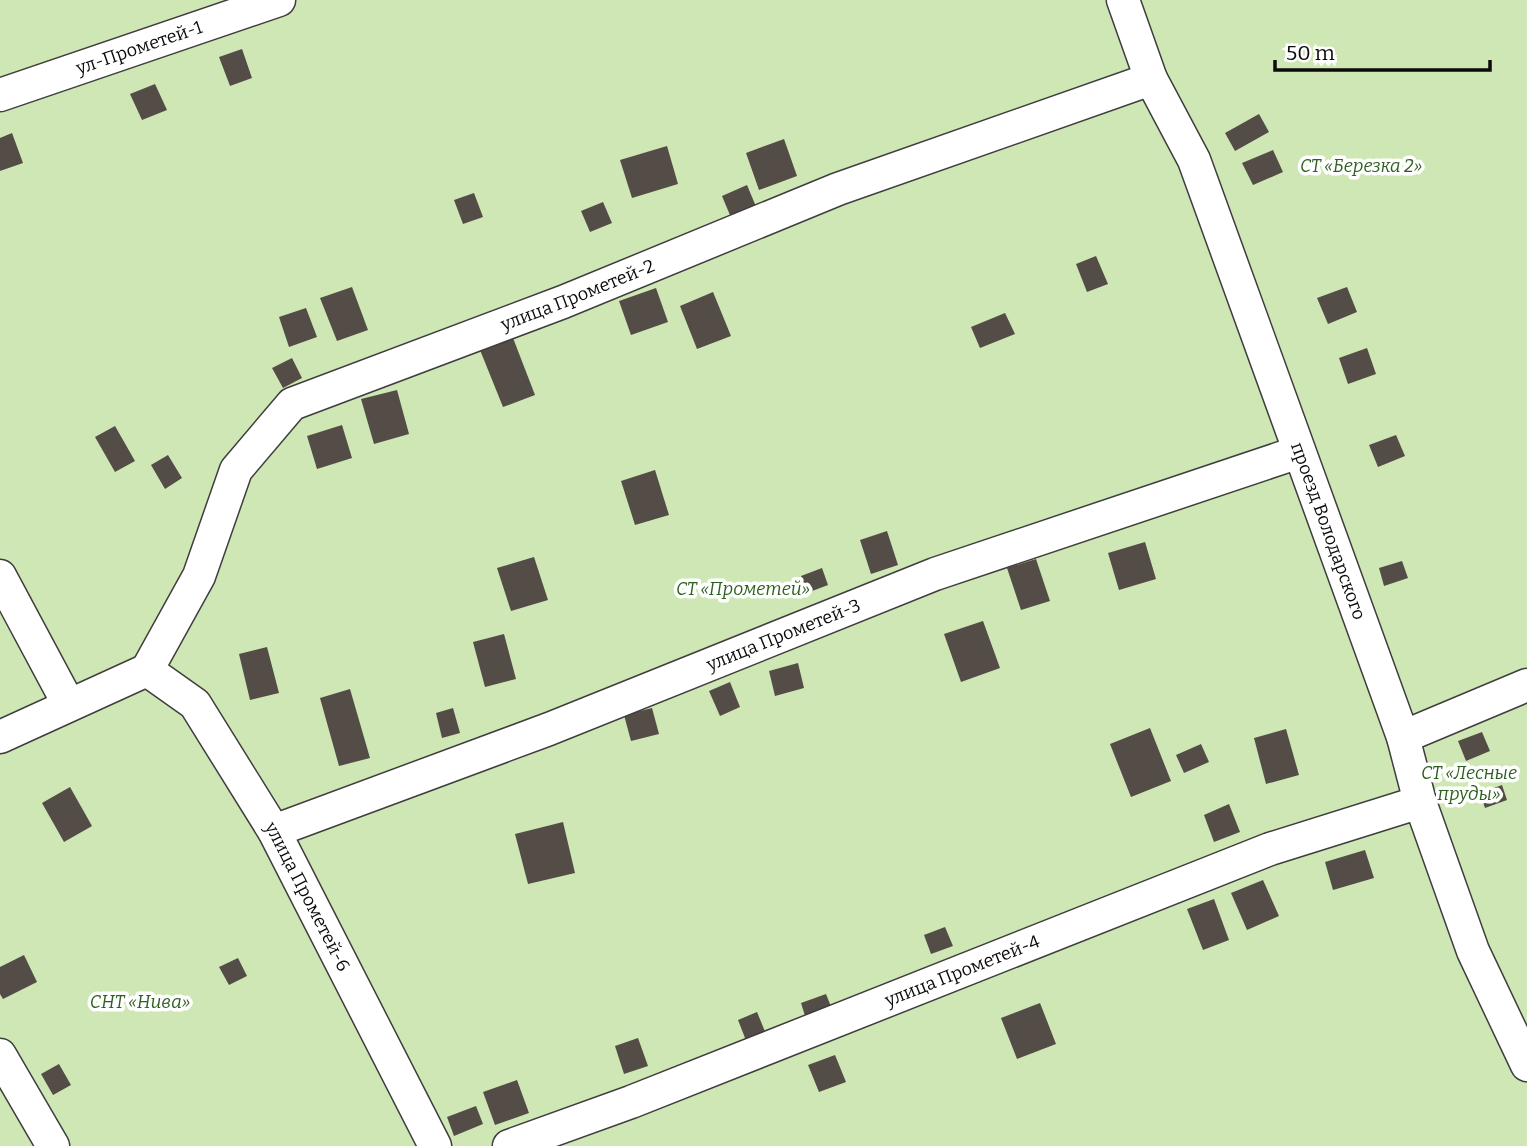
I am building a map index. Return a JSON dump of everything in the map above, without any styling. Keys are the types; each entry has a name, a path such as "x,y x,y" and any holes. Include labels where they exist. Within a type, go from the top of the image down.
{"street":[{"name":"ул-Прометей-1","path":"0,94 279,0"},
{"name":"проезд Володарского","path":"1123,0 1151,79 1195,160 1403,737 1420,802 1473,951 1527,1065"},
{"name":"улица Прометей-2","path":"147,670 199,576 236,470 292,404 563,302 838,189 1151,79"},
{"name":"улица Прометей-3","path":"274,831 549,729 935,574 1299,452"},
{"path":"0,576 69,705"},
{"path":"0,737 147,670"},
{"name":"улица Прометей-6","path":"147,670 195,704 274,831 435,1146"},
{"path":"1403,737 1527,685"},
{"name":"улица Прометей-4","path":"509,1146 631,1102 1270,849 1420,802"},
{"path":"0,1055 53,1146"}],"green space":[{"name":"СТ «Прометей»","path":"0,0 1527,0 1527,1146 0,1146"}],"building":[{"path":"242,49 252,78 230,86 219,57"},
{"path":"155,84 167,110 142,120 130,94"},
{"path":"1259,114 1269,132 1235,151 1225,133"},
{"path":"12,133 23,163 0,171 0,138"},
{"path":"784,139 797,176 759,190 746,153"},
{"path":"667,146 678,184 632,198 620,160"},
{"path":"1273,150 1283,172 1253,185 1242,163"},
{"path":"747,185 757,209 732,220 722,196"},
{"path":"474,193 483,217 463,224 454,200"},
{"path":"603,202 612,223 590,232 581,211"},
{"path":"1096,256 1108,284 1087,292 1076,264"},
{"path":"352,287 368,330 337,341 320,298"},
{"path":"1347,287 1357,312 1328,324 1317,298"},
{"path":"656,288 668,322 631,335 619,301"},
{"path":"713,292 731,336 697,349 680,306"},
{"path":"306,308 317,337 289,347 279,317"},
{"path":"1005,313 1015,334 980,348 971,327"},
{"path":"513,338 535,395 503,407 480,350"},
{"path":"1367,348 1376,374 1348,384 1339,358"},
{"path":"292,358 302,378 283,388 272,368"},
{"path":"397,390 409,434 374,444 361,399"},
{"path":"342,425 352,458 317,469 307,436"},
{"path":"115,426 135,461 115,472 95,437"},
{"path":"1396,435 1405,456 1378,467 1369,445"},
{"path":"168,455 182,478 165,489 151,465"},
{"path":"655,470 669,515 635,525 621,481"},
{"path":"887,531 898,565 871,574 860,540"},
{"path":"1145,542 1156,579 1119,590 1108,553"},
{"path":"534,557 548,600 511,611 497,568"},
{"path":"1036,559 1050,601 1021,610 1007,568"},
{"path":"1402,561 1408,578 1384,586 1379,568"},
{"path":"822,568 828,585 807,593 801,576"},
{"path":"983,621 1000,668 961,682 944,634"},
{"path":"504,634 516,679 485,687 473,642"},
{"path":"267,647 279,693 250,700 239,654"},
{"path":"798,663 804,688 775,696 769,671"},
{"path":"730,682 740,707 720,716 709,691"},
{"path":"350,689 370,758 339,766 320,698"},
{"path":"453,708 460,733 442,738 436,713"},
{"path":"652,708 659,734 631,741 624,715"},
{"path":"1150,728 1171,781 1131,797 1110,744"},
{"path":"1286,729 1299,775 1266,784 1254,738"},
{"path":"1482,732 1490,751 1466,761 1458,741"},
{"path":"1201,744 1209,762 1184,773 1176,755"},
{"path":"1502,785 1507,800 1485,808 1480,793"},
{"path":"70,787 92,826 64,842 42,803"},
{"path":"1229,804 1240,832 1214,842 1204,815"},
{"path":"563,822 575,873 528,884 515,834"},
{"path":"1365,850 1374,878 1333,890 1325,862"},
{"path":"1263,880 1279,916 1247,930 1231,893"},
{"path":"1214,899 1229,940 1203,950 1187,909"},
{"path":"945,927 953,946 931,954 924,935"},
{"path":"24,955 37,982 3,999 0,994 0,967"},
{"path":"238,958 247,976 229,985 219,967"},
{"path":"826,994 832,1009 806,1019 801,1003"},
{"path":"1040,1003 1056,1044 1017,1059 1001,1018"},
{"path":"757,1012 766,1034 747,1043 738,1020"},
{"path":"638,1038 648,1066 624,1074 615,1046"},
{"path":"835,1055 846,1082 819,1092 808,1065"},
{"path":"59,1064 71,1085 53,1095 41,1074"},
{"path":"517,1080 529,1113 495,1125 483,1092"},
{"path":"476,1106 483,1124 454,1136 447,1117"}],"park label":[{"name":"СТ «Березка 2»","path":"1361,166"},
{"name":"СТ «Лесные пруды»","path":"1469,783"},
{"name":"СНТ «Нива»","path":"140,1002"}]}
